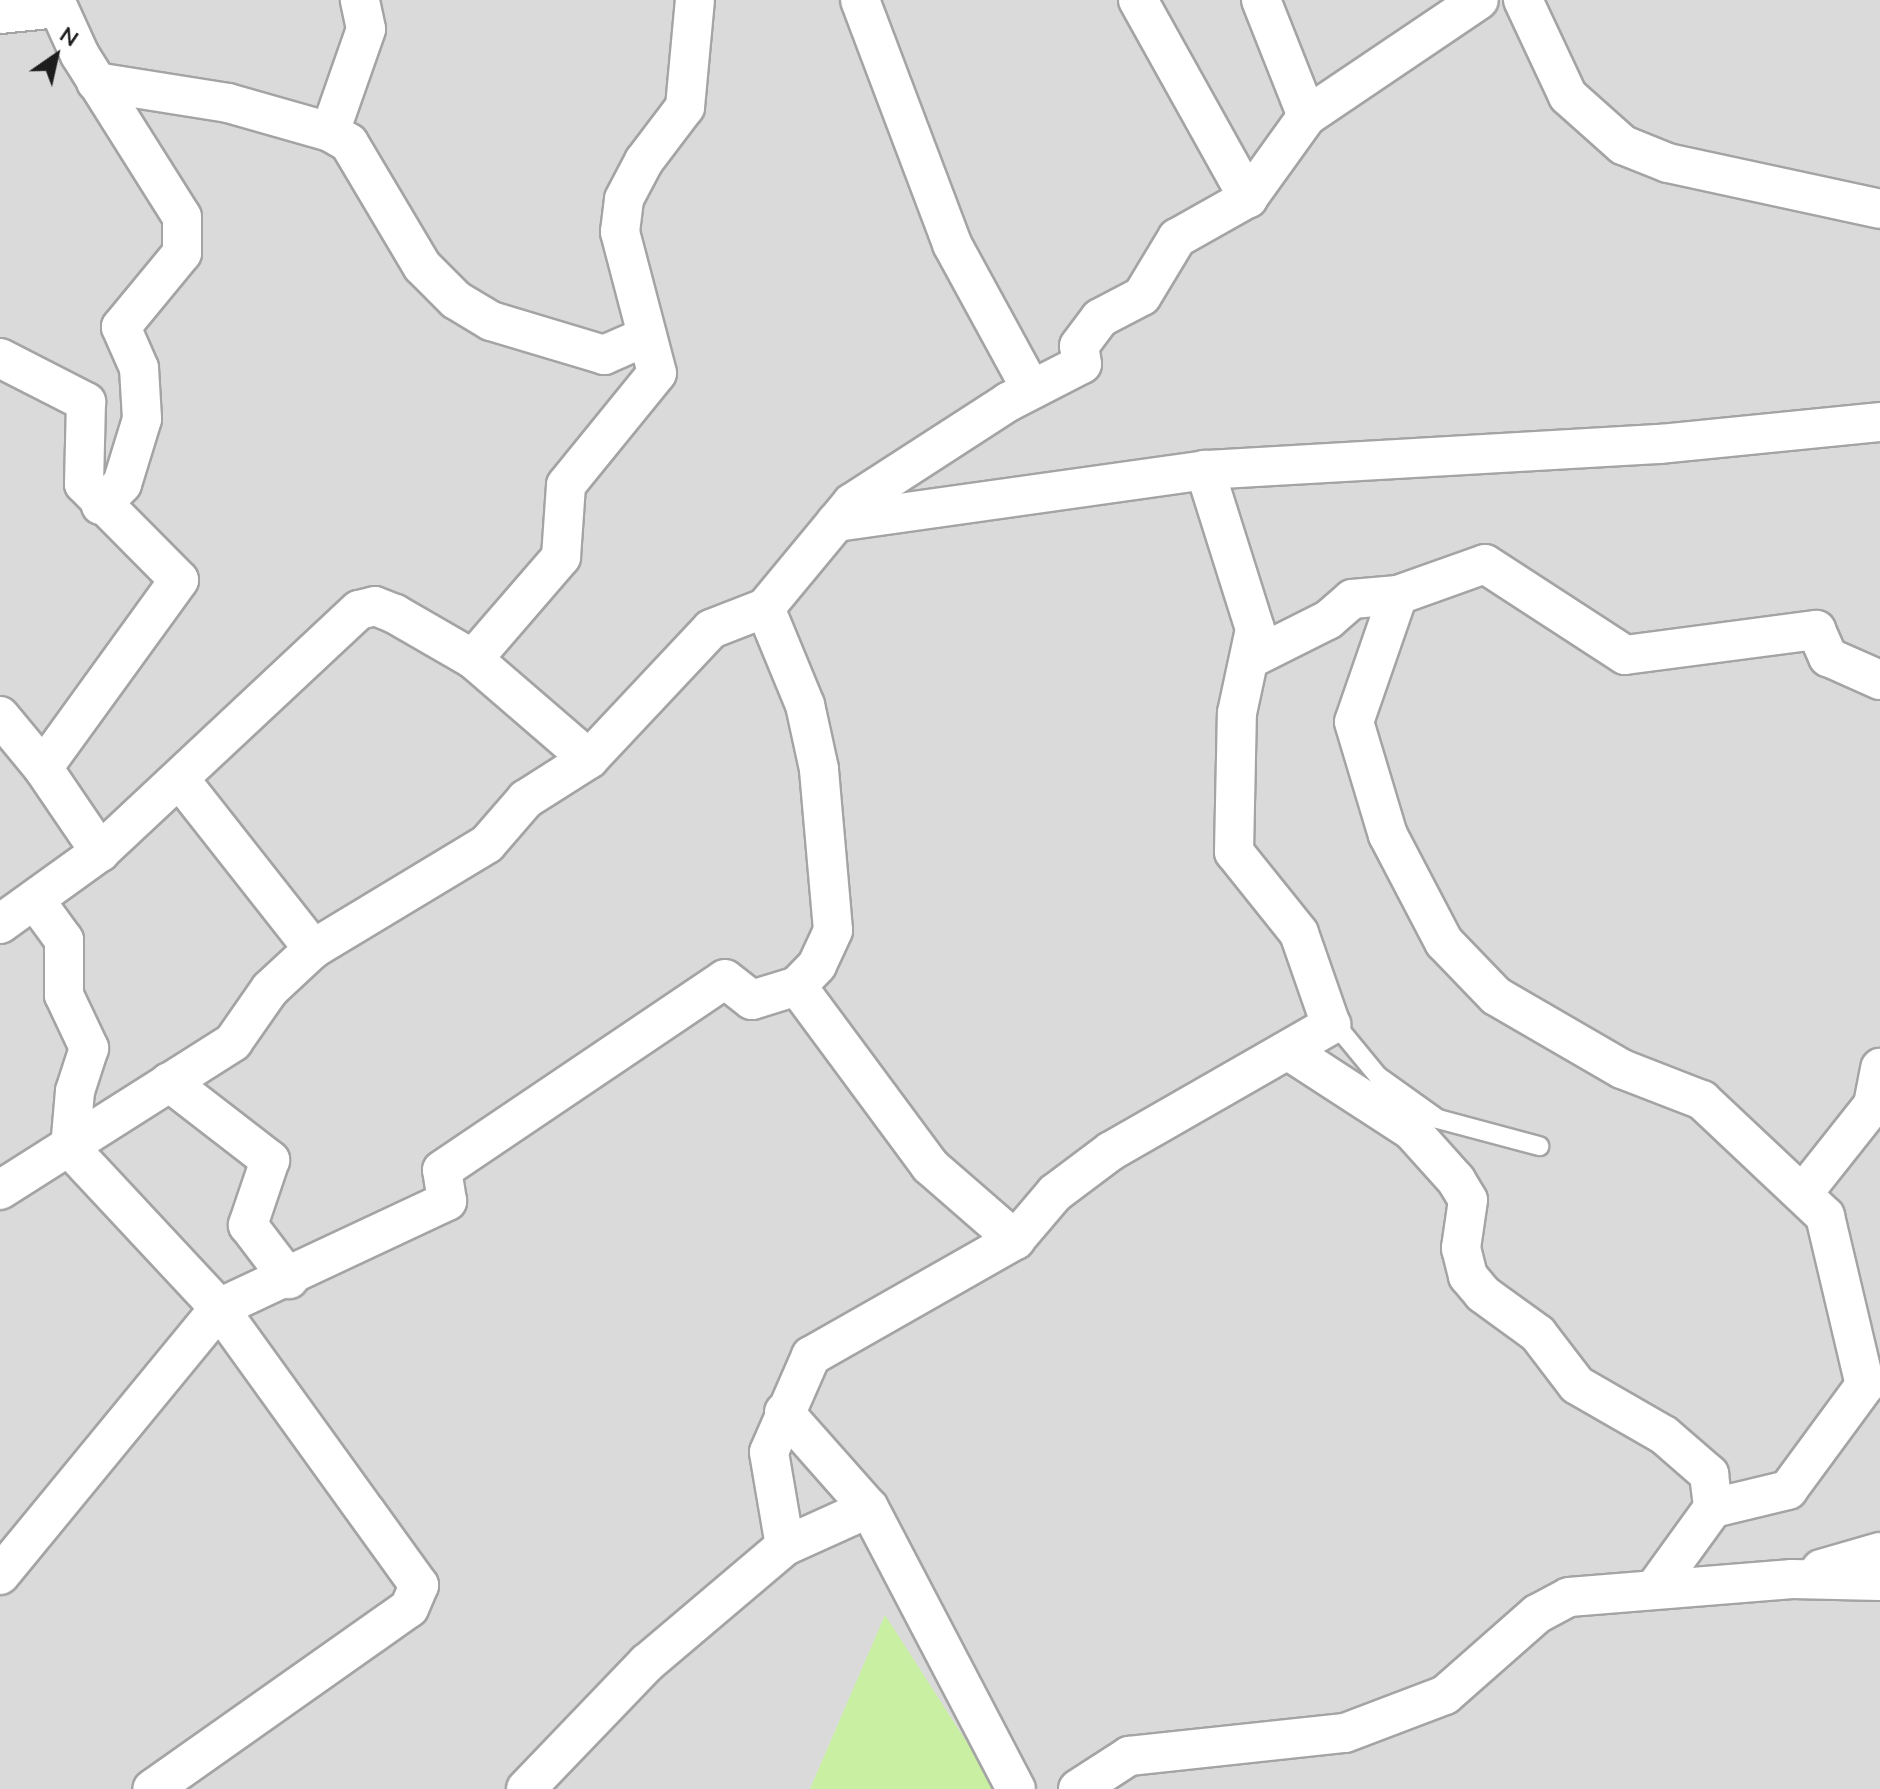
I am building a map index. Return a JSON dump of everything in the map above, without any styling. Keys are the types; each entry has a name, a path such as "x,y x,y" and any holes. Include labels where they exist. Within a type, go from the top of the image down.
{"street":[{"path":"330,132 366,29 360,0"},
{"path":"473,659 561,557 566,485 657,373 625,261 624,199 685,107 695,0"},
{"path":"860,0 952,244 1031,389"},
{"path":"1138,0 1248,198"},
{"path":"1261,0 1307,116"},
{"path":"0,1190 233,1042 270,989 313,949 487,844 526,799 589,759 711,629 765,608 852,503 1031,389 1082,364 1079,346 1100,318 1142,296 1177,238 1248,198 1307,116 1479,0"},
{"path":"1523,0 1568,96 1623,145 1668,163 1880,209"},
{"path":"0,14 56,4 96,82 182,217 182,253 121,327 139,368 142,419 122,484 101,505"},
{"path":"96,82 228,103 330,132 349,143 422,266 456,300 491,321 604,355 647,336"},
{"path":"0,358 86,402 84,484 101,505 176,575 177,587 43,768"},
{"path":"836,522 1205,470 1660,444 1880,422"},
{"path":"785,1546 768,1462 784,1412 811,1356 1015,1240 1055,1193 1111,1151 1326,1031 1331,1019 1299,933 1234,852 1237,713 1254,657 1250,600 1205,470"},
{"path":"1254,657 1328,620 1352,599 1398,595 1485,564 1625,655 1816,630 1828,657 1880,680"},
{"path":"1398,595 1354,722 1388,835 1444,942 1496,996 1622,1069 1702,1100 1804,1192 1825,1216 1865,1385 1801,1480 1788,1490 1713,1508 1655,1588"},
{"path":"0,1575 219,1308 289,1279 447,1201 442,1170 725,979 752,1000 797,986 833,930 825,811 805,705 765,608"},
{"path":"0,924 37,903 100,852 181,781 359,610 385,610 473,659 589,759"},
{"path":"0,716 43,768 100,852"},
{"path":"181,781 313,949"},
{"path":"37,903 64,940 64,995 89,1048 75,1091 70,1148 219,1308 419,1585 409,1608 152,1789"},
{"path":"797,986 930,1166 1015,1240"},
{"path":"1289,1051 1412,1131 1468,1200 1461,1248 1468,1276 1538,1334 1577,1385 1686,1451 1709,1474 1713,1508"},
{"path":"1804,1192 1873,1105 1880,1068"},
{"path":"169,1082 270,1160 248,1225 289,1279"},
{"path":"784,1412 869,1508 1016,1789"},
{"path":"526,1789 647,1663 785,1546 869,1508"},
{"path":"1792,1579 1880,1552"},
{"path":"1078,1789 1129,1756 1345,1733 1445,1695 1537,1614 1569,1597 1792,1579 1880,1581"}],"lane":[{"path":"1331,1019 1378,1076 1438,1119 1539,1146"}],"shaded area":[{"path":"0,0 1880,0 1880,1789 997,1789 885,1616 810,1789 0,1789"}],"green space":[{"path":"885,1615 997,1789 810,1789"}]}
